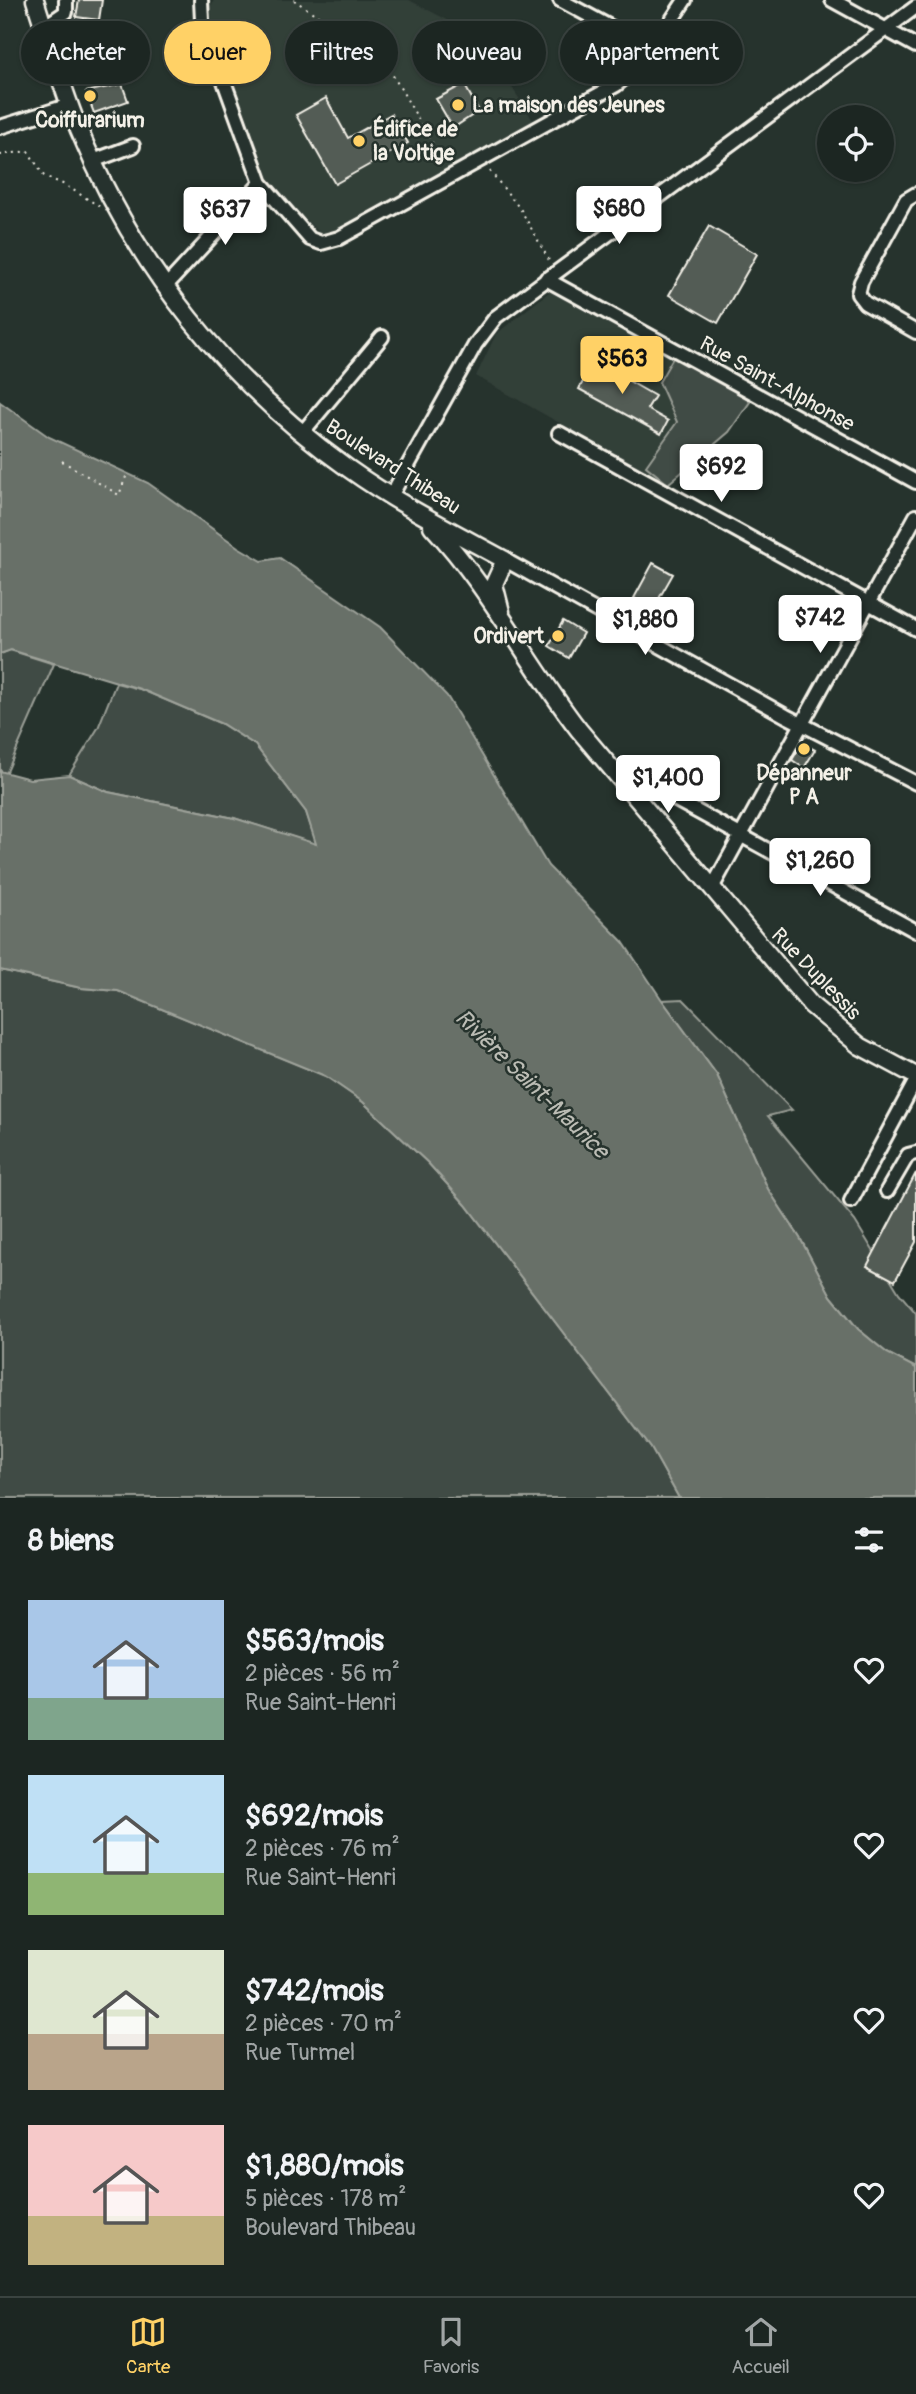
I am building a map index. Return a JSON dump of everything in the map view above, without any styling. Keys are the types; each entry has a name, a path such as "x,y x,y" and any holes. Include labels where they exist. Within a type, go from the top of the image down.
{"main road":[{"name":"Boulevard Thibeau","path":"36,0 42,21"},
{"name":"Boulevard Thibeau","path":"63,84 93,161 135,241 196,328 237,375 302,433 391,496 505,560"},
{"name":"Rue Duplessis","path":"424,516 467,565 488,598 501,612 552,695 609,767 823,1017 860,1046 916,1078"},
{"name":"Rue Duplessis","path":"501,612 494,588 505,560"}],"street":[{"path":"53,21 66,12 66,0"},
{"path":"201,0 202,21 261,183 307,236 317,242 339,238 450,174 617,84"},
{"path":"560,0 599,21"},
{"path":"672,21 685,0"},
{"path":"832,0 916,46"},
{"path":"391,496 481,335 508,307 916,7"},
{"path":"0,127 70,105"},
{"path":"93,161 133,146"},
{"path":"165,287 261,183"},
{"path":"915,194 906,200 861,282 858,294 865,303 916,332"},
{"name":"Rue Saint-Alphonse","path":"551,275 916,482"},
{"path":"302,433 382,337"},
{"path":"559,433 916,629"},
{"path":"712,888 916,516"},
{"name":"Boulevard Thibeau","path":"505,560 802,724 916,783"},
{"path":"609,767 741,835 916,931"},
{"path":"851,1201 916,1078"},
{"path":"887,1191 908,1155 916,1153"}],"path":[{"path":"294,0 384,60 450,174"},
{"path":"0,155 26,151 44,176 70,188 97,207"},
{"path":"482,158 499,186 521,210 551,275"},
{"path":"62,461 119,495 127,474"}],"shaded area":[{"path":"214,0 409,0 449,21 412,21 412,84 510,84 541,133 348,237 323,236 274,190 231,84 271,84 271,21 212,21 211,6"},
{"path":"553,289 729,387 668,484 476,376 496,334"},
{"path":"674,356 752,399 729,432 668,484 646,466 677,422 659,382"},
{"path":"10,650 54,664 6,774 0,771 0,654"},
{"path":"116,683 140,689 222,724 255,745 306,812 317,845 234,818 108,792 69,775 98,728"},
{"path":"0,970 81,988 118,991 326,1076 363,1102 428,1163 466,1205 651,1448 679,1498 0,1498"},
{"path":"683,999 792,1110 768,1116 855,1221 899,1293 916,1313 916,1368 887,1353 858,1329 831,1296 800,1238 768,1189 717,1075 662,1000"}],"water":[{"name":"Rivière Saint-Maurice","path":"0,402 49,437 148,483 262,561 280,558 380,627 447,696 548,866 623,942 717,1075 768,1189 800,1238 831,1296 858,1329 887,1353 916,1368 916,1498 679,1498 651,1448 466,1205 428,1163 363,1102 325,1076 118,991 81,988 0,970 0,771 30,779 69,775 108,792 234,818 316,844 306,812 255,745 222,724 140,689 11,650 0,654"}],"building":[{"path":"79,0 102,0 99,20 76,17"},
{"path":"122,84 128,101 94,113 86,92"},
{"name":"La maison des Jeunes","path":"464,84 479,111 453,128 436,99"},
{"name":"Édifice de la Voltige","path":"326,98 348,138 391,114 408,143 335,184 296,115"},
{"path":"709,226 757,254 718,323 669,295"},
{"path":"594,361 655,396 647,409 668,421 661,434 579,389"},
{"path":"653,563 673,574 653,609 634,598"},
{"path":"563,621 583,633 569,658 549,646"},
{"path":"802,743 815,750 804,768 792,760"},
{"path":"916,1173 916,1242 895,1281 867,1266"}],"place":[{"name":"Coiffurarium","path":"90,96"},
{"name":"La maison des Jeunes","path":"458,105"},
{"name":"Édifice de la Voltige","path":"359,141"},
{"name":"Ordivert","path":"558,636"},
{"name":"Dépanneur P A","path":"804,749"}]}
